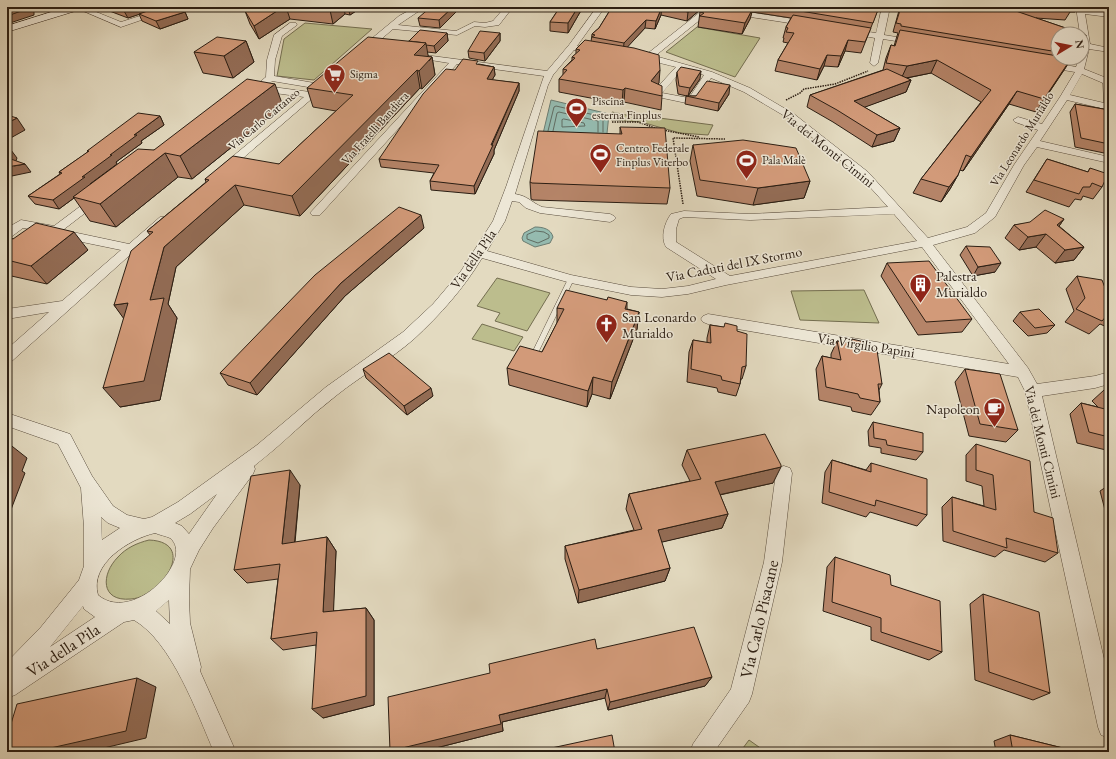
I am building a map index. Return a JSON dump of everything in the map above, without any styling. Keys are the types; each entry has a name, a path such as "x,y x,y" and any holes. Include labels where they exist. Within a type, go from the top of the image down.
{"main road":[{"path":"7,29 78,7"}],"street":[{"path":"78,7 121,25 175,7"},
{"path":"352,60 402,18 421,7"},
{"path":"392,27 457,33 474,24 485,25 496,23 510,7"},
{"name":"Via della Pila","path":"149,526 184,508 263,450 331,391 408,336 438,307 466,274 500,221 544,85 549,74 572,47 601,7"},
{"path":"649,57 708,7 818,26"},
{"path":"874,63 886,7"},
{"path":"1081,9 1109,14"},
{"name":"Via Leonardo Murialdo","path":"1081,9 1083,26"},
{"path":"241,101 270,78 271,60 278,35 293,24"},
{"path":"842,30 926,44"},
{"path":"572,47 603,53"},
{"path":"1090,47 1109,50"},
{"path":"366,48 380,50"},
{"path":"402,54 549,74"},
{"name":"Via dei Monti Cimini","path":"628,57 649,57 709,74 747,90 803,125 864,174 897,210 925,243 1023,372 1033,391 1109,727"},
{"name":"Via Fratelli Bandiera","path":"316,213 455,60"},
{"path":"1040,63 1080,70 1098,76 1107,82 1109,104 1097,104 1065,97"},
{"path":"681,66 656,94 691,101 709,74"},
{"name":"Via Leonardo Murialdo","path":"925,243 971,230 991,215 1019,165 1065,97 1081,66"},
{"name":"Via Carlo Cattaneo","path":"218,174 334,76"},
{"path":"270,78 322,86"},
{"path":"258,88 312,96"},
{"path":"1018,120 1043,128"},
{"path":"1034,143 1109,160"},
{"path":"41,241 106,192"},
{"path":"508,197 520,198 527,201 530,206 540,210 610,218"},
{"path":"729,281 670,244 668,231 675,216 684,214 750,217 897,210"},
{"path":"7,357 172,212"},
{"path":"9,238 21,224 131,248"},
{"name":"Via Caduti del IX Stormo","path":"480,253 571,279 631,291 662,293 688,290 925,243"},
{"path":"7,314 66,305"},
{"name":"Via Virgilio Papini","path":"708,319 1023,372"},
{"path":"1033,391 1095,382 1109,378"},
{"path":"7,420 64,439 100,502 113,516 126,523 171,528 182,537 186,546 179,599 180,622 195,682"},
{"name":"Via della Pila","path":"184,562 216,506 263,450"},
{"name":"Via Carlo Pisacane","path":"701,752 741,694 773,562 784,473"},
{"path":"88,482 93,527 93,565"},
{"path":"149,526 131,532 114,542 100,555 88,576 86,586 88,597 93,606 102,611 113,614 127,612 154,601 167,591 176,580 184,562"},
{"name":"Via della Pila","path":"7,677 48,634 86,586"},
{"path":"127,612 152,619 165,633 195,682 225,752"},
{"name":"Via della Pila","path":"7,687 127,612"}],"lane":[{"path":"531,362 571,279"}],"path":[{"path":"773,105 794,97 804,89 835,84 874,69 874,63"},
{"path":"612,122 638,122 669,132 706,138"},
{"path":"684,207 673,138 725,139"}],"green space":[{"path":"305,23 372,29 314,80 277,76 284,39"},
{"path":"697,27 760,38 735,77 666,52"},
{"path":"612,112 631,116 644,116 713,125 708,135 680,133 641,122 611,120"},
{"path":"497,278 550,293 527,331 495,321 500,313 477,306"},
{"path":"864,290 879,323 800,320 791,291"},
{"path":"482,324 523,337 514,351 472,339"},
{"path":"149,540 164,543 171,550 173,559 170,570 154,589 143,596 131,599 121,599 114,596 109,592 106,586 108,571 112,564 128,548"},
{"path":"749,740 766,752 740,752"}],"water":[{"name":"Piscina esterna Finplus","path":"551,100 609,114 606,143 541,142"},
{"path":"535,227 549,230 553,237 550,243 535,247 523,241 522,238 524,233"}],"building":[{"path":"7,7 30,7 30,8 7,16"},
{"path":"113,7 138,7 124,11"},
{"path":"159,7 173,7 185,12 156,21 139,14"},
{"path":"251,7 283,7 254,26 245,11"},
{"path":"299,7 334,7 330,10"},
{"path":"431,7 453,7 439,20 418,18"},
{"path":"560,7 578,7 568,23 550,22"},
{"path":"612,7 662,7 656,21 646,20 624,43 592,37 595,35 592,34 599,28"},
{"path":"662,7 695,7 688,12"},
{"path":"707,7 753,8 745,23 700,16 704,13 700,12"},
{"path":"776,7 879,7 873,23"},
{"path":"901,7 1010,7 1010,9 1060,26 1050,26 1050,51 901,26 901,24 896,23"},
{"path":"1017,7 1067,7 1070,11"},
{"path":"793,15 871,28 865,42 848,40 841,56 827,55 820,69 778,60 794,33 786,32 788,28 786,27"},
{"path":"420,30 447,33 434,46 426,45 426,43 409,41"},
{"path":"900,30 1050,55 1050,66 1066,66 1044,99 1017,91 971,157 966,155 958,175 949,187 921,179 991,90 937,60 907,66 886,63 891,45 895,46"},
{"path":"480,31 500,33 484,53 468,51"},
{"path":"217,37 246,41 224,56 194,52"},
{"path":"368,37 426,43 414,55 432,57 419,71 417,70 292,196 235,185 164,247 150,300 164,298 144,381 103,388 128,303 114,305 131,251 153,232 147,231 209,180 205,179 233,156 279,164 353,95 307,88"},
{"path":"585,40 634,48 659,55 660,70 651,81 662,86 662,96 625,88 623,90 559,79 567,70 563,69 575,58 572,57 580,50 576,49"},
{"path":"463,59 478,61 476,64 494,67 487,79 519,83 474,186 430,181 439,165 379,159 423,94 446,69 455,70"},
{"path":"681,67 701,71 690,88 679,86 677,72"},
{"path":"887,69 911,80 854,101 900,128 877,135 810,95"},
{"path":"247,79 275,84 180,156 165,153 100,204 73,197 138,149 154,150"},
{"path":"707,81 730,85 719,103 686,96 696,96"},
{"path":"1075,104 1109,110 1109,144 1081,138"},
{"path":"138,113 160,116 82,177 85,177 53,200 28,196 62,173 59,172"},
{"path":"7,115 17,118 7,123"},
{"name":"Centro Federale Finplus Viterbo","path":"620,127 665,128 670,188 530,182 538,131 622,134"},
{"path":"743,140 796,148 810,181 758,188 700,180 693,145"},
{"path":"7,150 11,150 8,158 25,164 7,167"},
{"path":"1047,159 1088,172 1090,168 1108,174 1102,187 1092,183 1090,187 1083,187 1079,194 1034,180"},
{"path":"399,207 421,215 341,283 250,383 220,373 315,275"},
{"path":"1045,210 1064,219 1057,225 1084,247 1065,250 1046,234 1028,237 1014,225 1030,222"},
{"path":"36,223 74,232 31,266 7,260 7,237 13,239"},
{"path":"966,246 990,247 1001,263 978,267"},
{"path":"929,261 972,319 926,322 887,263"},
{"path":"1077,276 1102,280 1107,293 1109,294 1109,313 1102,321 1076,309 1085,298"},
{"path":"566,290 607,300 608,297 627,302 625,309 639,312 612,382 593,377 588,391 507,368 520,346 542,352 564,309 557,308"},
{"path":"1039,309 1055,325 1035,328 1020,312"},
{"path":"725,323 737,326 737,331 747,334 746,366 742,367 740,384 722,380 721,376 691,369 693,340 711,343 710,325 724,327"},
{"path":"852,339 865,342 866,347 877,350 882,384 878,384 880,402 860,398 858,394 826,387 822,356 841,360 837,341 852,343"},
{"path":"389,353 431,388 404,406 363,369"},
{"path":"965,369 1000,374 1018,430 980,424"},
{"path":"1104,390 1109,390 1109,396"},
{"path":"1081,403 1109,410 1109,437 1089,432"},
{"path":"873,422 923,433 923,452 887,445 886,440 874,438"},
{"path":"765,434 781,467 715,482 728,514 658,530 670,568 579,590 565,546 642,529 629,494 701,479 687,450"},
{"path":"976,444 1030,461 1034,512 1053,518 1058,553 1006,538 1007,548 953,531 952,497 996,510 993,475 976,470"},
{"path":"832,460 871,472 871,463 927,479 927,515 876,500 875,506 829,492"},
{"path":"290,470 282,544 327,537 323,612 366,608 366,696 312,709 317,632 271,639 280,564 234,570 251,476"},
{"path":"835,557 890,575 891,585 940,601 942,652 881,632 881,618 832,602"},
{"path":"983,594 1039,612 1050,693 989,672"},
{"path":"694,627 712,677 610,702 607,689 499,715 501,724 390,751 388,697 490,673 489,664 595,639 597,649"},
{"path":"137,678 126,731 33,752 7,752 7,737 17,704"},
{"path":"612,735 615,752 533,752"},
{"path":"1010,735 1079,752 1013,752"}],"place":[{"name":"Sigma","path":"334,94"},
{"name":"Piscina esterna Finplus","path":"576,128"},
{"name":"Centro Federale Finplus Viterbo","path":"600,174"},
{"name":"Pala Malè","path":"746,180"},
{"name":"Palestra Murialdo","path":"920,304"},
{"name":"San Leonardo Murialdo","path":"606,344"},
{"name":"Napoleon","path":"995,428"}]}
